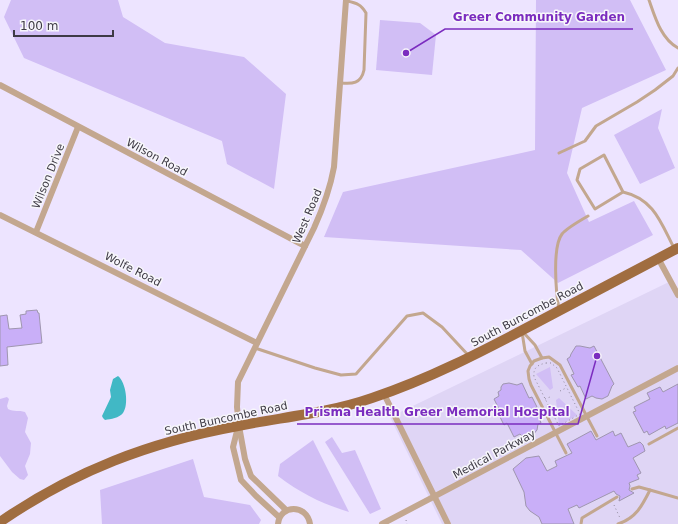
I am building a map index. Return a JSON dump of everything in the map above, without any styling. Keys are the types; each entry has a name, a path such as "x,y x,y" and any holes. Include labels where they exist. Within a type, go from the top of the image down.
{"main road":[{"name":"South Buncombe Road","path":"0,522 46,492 74,478 110,462 163,443 239,426 333,409 384,394 436,374 470,358 676,249"}],"street":[{"name":"West Road","path":"239,426 237,407 238,382 305,246 325,203 330,185 334,167 346,0"},
{"name":"Wilson Road","path":"0,85 305,246"},
{"name":"Wilson Drive","path":"36,232 78,127"},
{"name":"Wolfe Road","path":"0,214 256,346"},
{"path":"658,258 678,295"},
{"name":"Medical Parkway","path":"382,524 678,368"},
{"path":"384,394 448,524"},
{"path":"239,426 251,476 286,510"},
{"path":"239,426 233,447 241,480 279,517"},
{"path":"278,524 279,517 286,510 296,509 300,510 308,517 310,524"}],"lane":[{"path":"341,83 349,84 356,82 362,77 367,19 366,13 362,6 346,0"},
{"path":"649,0 655,18 667,41 678,48"},
{"path":"559,152 585,141 596,126 637,102 654,90 673,76 678,68"},
{"path":"623,192 604,155 580,169 577,180 595,209 623,192 634,195 651,207 676,249"},
{"path":"559,311 556,293 556,260 558,244 562,234 588,216"},
{"path":"256,346 315,368 341,375 356,374 407,316 422,313 442,327 470,358"},
{"path":"522,330 535,345 542,358"},
{"path":"522,330 525,350 532,364"},
{"path":"566,453 530,386 528,371 532,364 542,358 549,357 560,364 597,436"},
{"path":"649,444 678,428"},
{"path":"632,489 639,486 678,498"},
{"path":"618,524 627,521 638,512 650,490"},
{"path":"581,524 582,518 617,497"}],"path":[{"path":"546,362 551,363 556,368 580,414 559,426 534,377 535,367 546,362"},
{"path":"612,500 623,522"},
{"path":"406,520 407,524"}],"shaded area":[{"path":"11,0 118,0 123,17 165,43 244,57 286,94 274,189 227,164 222,141 24,58 4,17"},
{"path":"536,0 630,0 666,70 582,108 567,173 589,222 634,201 653,235 558,283 521,250 324,237 343,192 535,150"},
{"path":"380,20 420,23 436,35 432,75 376,70"},
{"path":"662,109 658,128 675,168 640,184 614,135"},
{"path":"671,281 678,295 678,524 442,524 390,417"},
{"path":"550,367 553,388 550,390 536,374"},
{"path":"7,397 9,399 7,406 8,409 25,412 28,418 25,432 31,443 30,454 25,466 28,475 24,480 20,479 12,472 0,456 0,399"},
{"path":"559,398 577,415 559,426 556,400"},
{"path":"332,437 342,453 355,450 381,509 370,514 325,442"},
{"path":"313,440 349,512 312,497 295,488 278,476 280,464"},
{"path":"193,459 204,497 250,505 261,520 259,524 102,524 100,490"}],"water":[{"path":"118,376 125,388 125,409 119,416 105,420 102,416 111,397 110,390 113,379"}],"building":[{"path":"37,310 39,313 42,343 7,347 8,365 0,366 0,316 7,315 9,329 22,328 20,315 26,314 26,311"},
{"path":"576,346 590,348 594,346 614,384 608,396 602,399 592,396 586,399 580,386 578,387 571,375 574,374 567,359 570,357"},
{"path":"509,383 517,385 522,383 529,398 532,397 537,407 535,408 541,423 538,424 537,430 532,436 522,436 520,434 514,437 507,423 504,425 498,413 500,411 494,399 499,396 498,392 501,390 503,384"},
{"path":"678,384 678,423 666,429 665,426 649,435 647,431 644,433 633,412 636,411 634,407 650,399 647,393 660,387 663,392"},
{"path":"591,431 596,440 613,431 615,436 621,433 628,447 640,442 643,445 645,451 633,458 641,473 637,475 639,479 629,483 629,490 634,493 619,501 620,496 614,491 579,508 577,505 568,509 574,524 542,524 539,517 530,511 526,506 524,492 513,469 526,458 539,456 547,471 557,466 555,461 572,453 567,444"}],"place":[{"name":"Greer Community Garden","path":"406,53"},
{"name":"Prisma Health Greer Memorial Hospital","path":"597,356"}]}
